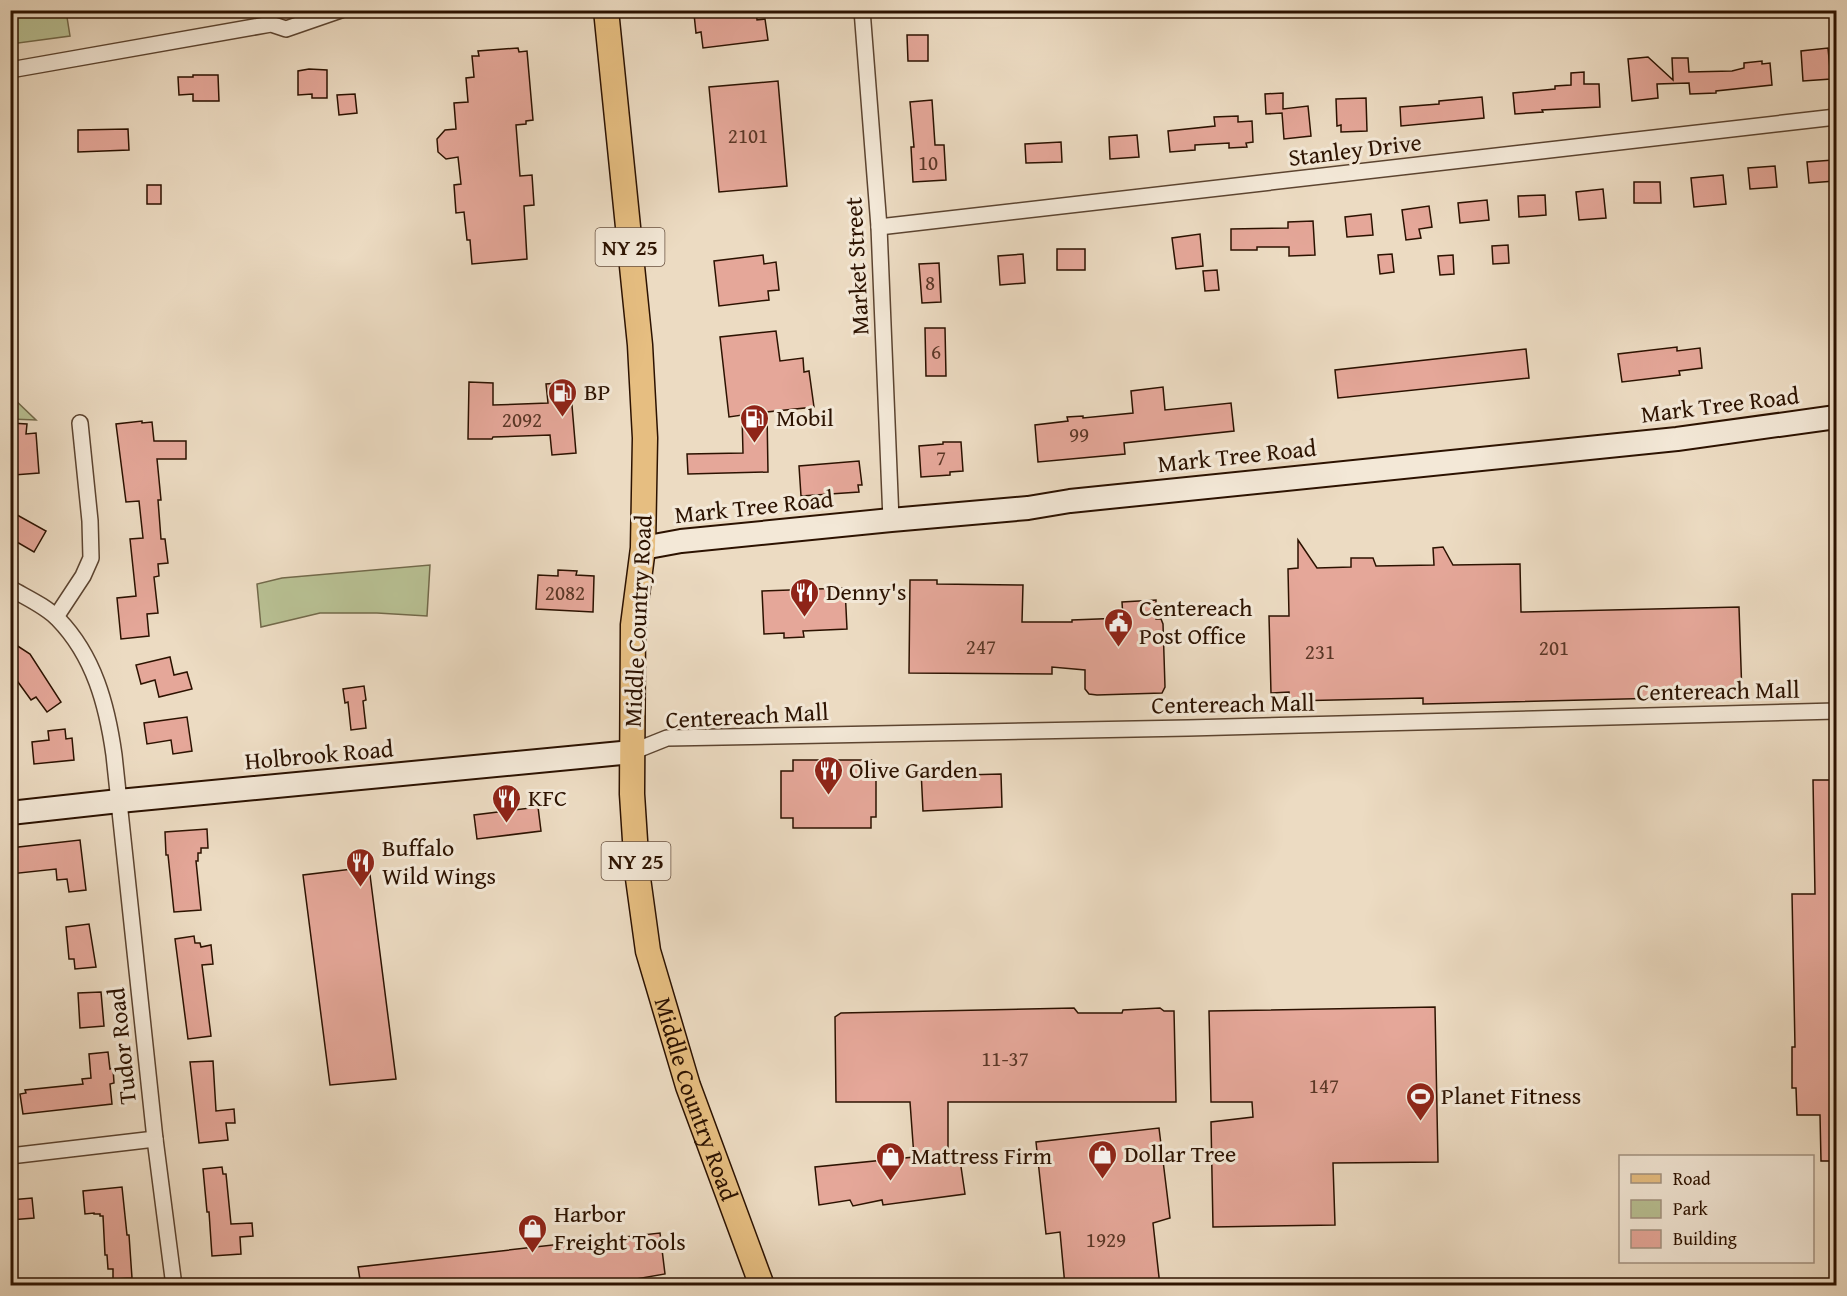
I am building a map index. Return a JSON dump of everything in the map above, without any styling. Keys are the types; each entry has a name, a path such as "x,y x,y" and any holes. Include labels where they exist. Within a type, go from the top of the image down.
{"main road":[{"name":"Middle Country Road","path":"606,10 640,345 645,438 643,548 633,625 632,794 637,871 648,951 688,1086 762,1286"}],"street":[{"path":"10,70 271,24 286,29 341,10"},
{"name":"Market Street","path":"862,10 879,227 891,520"},
{"name":"Stanley Drive","path":"879,227 1836,117"},
{"name":"Mark Tree Road","path":"643,548 681,542 1028,508 1070,501 1677,439 1836,417"},
{"path":"56,617 83,576 91,558 90,520 80,423"},
{"name":"Tudor Road","path":"10,588 56,617 72,636 98,681 111,731 155,1139 174,1286"},
{"name":"Centereach Mall","path":"632,752 671,738 1188,728 1836,711"},
{"name":"Holbrook Road","path":"10,813 632,752"},
{"path":"10,1156 155,1139"}],"green space":[{"path":"11,10 66,11 70,36 11,44"},
{"path":"11,396 36,420 11,419"},
{"path":"430,565 427,616 320,613 261,627 257,584 282,578"}],"building":[{"path":"699,10 756,10 757,20 765,19 768,40 703,48 701,32 696,33 694,14 699,14"},
{"path":"907,35 928,35 928,61 908,61"},
{"path":"518,48 519,52 527,51 533,120 526,121 526,124 516,125 520,176 532,175 534,205 524,206 527,259 472,264 464,212 456,213 454,185 461,184 458,157 446,159 438,152 437,139 445,130 456,129 454,103 468,102 466,78 474,77 472,56 479,56 478,51"},
{"path":"1828,48 1831,79 1803,81 1801,51"},
{"path":"1648,57 1673,80 1672,58 1688,58 1689,72 1732,71 1744,68 1744,63 1762,61 1762,64 1770,63 1772,85 1716,91 1716,93 1690,94 1689,83 1657,84 1658,98 1632,101 1628,59"},
{"path":"327,70 327,98 312,98 312,94 298,95 298,71"},
{"path":"1584,72 1584,84 1599,84 1600,107 1515,114 1513,93 1571,85 1571,73"},
{"path":"193,75 218,75 219,101 193,101 193,94 179,95 178,77 193,77"},
{"path":"778,81 787,186 719,192 709,87"},
{"path":"1283,93 1283,109 1308,106 1311,136 1284,139 1282,113 1266,114 1265,94"},
{"path":"355,94 357,113 339,115 337,95"},
{"path":"1482,97 1484,118 1401,126 1400,107"},
{"path":"1366,98 1367,131 1341,132 1341,125 1337,126 1336,99"},
{"path":"932,100 935,145 944,145 946,180 913,182 911,147 914,147 910,102"},
{"path":"1238,116 1238,122 1252,121 1253,142 1246,143 1247,147 1229,148 1229,143 1195,145 1195,150 1170,152 1168,131 1215,126 1214,117"},
{"path":"128,129 129,150 78,152 78,130"},
{"path":"1137,135 1139,157 1110,159 1109,137"},
{"path":"1061,142 1062,162 1026,163 1025,144"},
{"path":"1833,160 1835,181 1809,183 1807,162"},
{"path":"1775,166 1777,187 1750,189 1748,168"},
{"path":"1723,175 1726,204 1694,207 1691,178"},
{"path":"1634,182 1660,182 1661,203 1634,203"},
{"path":"147,185 161,185 161,204 147,204"},
{"path":"1603,189 1606,218 1579,220 1576,192"},
{"path":"1545,195 1546,215 1519,217 1518,196"},
{"path":"1487,200 1489,220 1460,223 1458,203"},
{"path":"1429,206 1432,227 1419,229 1421,238 1406,240 1402,210"},
{"path":"1371,214 1373,235 1347,237 1345,217"},
{"path":"1313,221 1315,255 1289,256 1289,247 1231,250 1231,229 1288,228 1288,222"},
{"path":"1200,234 1203,266 1176,269 1172,238"},
{"path":"1508,245 1509,263 1493,264 1492,246"},
{"path":"1057,249 1085,249 1085,270 1057,270"},
{"path":"1023,254 1025,283 1000,285 998,256"},
{"path":"1392,254 1394,272 1380,274 1378,255"},
{"path":"763,255 764,264 776,262 779,290 768,291 769,300 719,306 714,261"},
{"path":"1453,255 1454,274 1440,275 1438,256"},
{"path":"939,263 941,302 922,303 919,264"},
{"path":"1217,270 1219,290 1205,291 1203,271"},
{"path":"925,328 945,328 946,376 926,376"},
{"path":"776,331 780,361 803,358 804,372 809,371 814,407 767,412 768,472 688,474 687,454 743,453 742,415 729,417 720,337"},
{"path":"1677,347 1677,351 1700,348 1702,368 1679,371 1680,375 1622,382 1618,354"},
{"path":"1526,349 1529,378 1338,398 1335,370"},
{"path":"469,382 493,383 493,405 548,403 546,384 570,382 576,453 552,455 550,435 468,439"},
{"path":"1163,387 1165,410 1231,403 1234,431 1124,443 1125,454 1038,462 1035,425 1068,421 1067,417 1083,416 1083,418 1133,413 1131,391"},
{"path":"142,421 142,423 152,422 154,441 186,441 186,459 157,459 161,500 158,500 161,539 165,539 168,563 158,564 159,576 154,577 158,613 147,614 149,636 121,639 117,598 136,596 130,539 143,538 139,501 126,502 116,424"},
{"path":"10,423 27,424 26,434 36,433 39,473 14,475 13,459 10,459"},
{"path":"943,442 961,442 963,471 950,472 950,475 921,477 919,446 943,444"},
{"path":"859,461 862,485 858,485 859,492 801,496 799,466"},
{"path":"10,511 46,531 34,552 10,538"},
{"path":"1298,540 1317,568 1351,567 1351,558 1373,558 1376,566 1434,565 1433,548 1443,547 1453,565 1520,564 1521,612 1739,607 1742,696 1423,704 1423,698 1290,701 1289,692 1271,693 1269,616 1289,616 1288,569 1298,568"},
{"path":"558,570 577,571 576,575 594,576 593,612 536,609 538,575 558,576"},
{"path":"910,580 937,580 937,584 1023,585 1022,622 1072,622 1072,620 1123,618 1122,602 1156,600 1156,619 1161,619 1163,624 1165,687 1162,693 1089,694 1085,689 1085,670 1052,667 1052,674 909,673"},
{"name":"Denny's","path":"845,588 847,629 803,631 804,637 784,638 784,633 764,634 762,591"},
{"path":"10,641 30,654 61,702 47,712 36,697 31,700 10,671"},
{"path":"170,657 174,675 187,672 192,689 159,697 155,680 141,684 136,665"},
{"path":"364,686 366,728 351,730 348,702 345,703 343,689"},
{"path":"187,717 192,751 173,754 171,740 147,744 144,723"},
{"path":"65,729 66,739 72,738 74,760 34,764 32,742 49,740 48,731"},
{"name":"Olive Garden","path":"793,760 872,760 872,773 876,773 876,817 871,817 871,828 793,828 793,818 781,818 781,771 793,771"},
{"path":"964,768 964,775 1001,774 1002,807 923,811 921,770"},
{"path":"1813,780 1836,780 1836,1161 1821,1161 1820,1115 1797,1115 1796,1088 1792,1088 1792,1047 1795,1047 1792,894 1815,894"},
{"name":"KFC","path":"538,807 541,831 477,839 474,815"},
{"path":"207,829 208,848 201,848 198,861 196,861 201,910 174,912 165,832"},
{"path":"80,840 86,890 69,892 67,879 57,880 56,869 10,874 10,848"},
{"path":"369,867 396,1079 330,1085 303,875"},
{"path":"89,924 96,967 75,969 74,959 69,959 66,927"},
{"path":"194,936 195,943 200,943 201,947 211,945 213,964 202,965 211,1036 188,1039 175,939"},
{"path":"101,992 104,1026 80,1028 78,993"},
{"path":"1435,1007 1438,1162 1333,1163 1335,1225 1213,1227 1211,1122 1253,1117 1252,1102 1211,1102 1209,1011"},
{"path":"1074,1008 1078,1013 1122,1013 1123,1010 1160,1008 1164,1011 1174,1011 1176,1102 948,1102 948,1154 959,1153 965,1194 883,1205 882,1200 853,1206 850,1200 819,1205 815,1167 914,1157 910,1102 836,1102 835,1017 841,1013"},
{"path":"108,1052 110,1069 113,1068 114,1083 110,1084 112,1104 23,1114 20,1094 26,1093 25,1090 83,1084 82,1079 91,1078 89,1054"},
{"path":"213,1061 216,1111 234,1109 235,1123 226,1123 228,1140 199,1143 190,1062"},
{"name":"Dollar Tree","path":"1159,1128 1170,1218 1153,1223 1160,1286 1065,1286 1060,1232 1046,1234 1036,1142"},
{"path":"222,1167 223,1174 226,1174 231,1224 252,1223 253,1236 240,1237 241,1254 212,1256 203,1169"},
{"path":"122,1187 132,1278 113,1279 113,1269 108,1269 107,1255 105,1255 103,1216 94,1213 85,1214 83,1191"},
{"path":"32,1198 34,1218 10,1220 10,1200"},
{"name":"Harbor Freight Tools","path":"660,1233 665,1274 596,1286 361,1286 358,1267"}],"place":[{"name":"BP","path":"563,418"},
{"name":"Mobil","path":"755,444"},
{"name":"Denny's","path":"805,618"},
{"name":"Centereach Post Office","path":"1118,648"},
{"name":"Olive Garden","path":"828,796"},
{"name":"KFC","path":"507,824"},
{"name":"Buffalo Wild Wings","path":"361,888"},
{"name":"Planet Fitness","path":"1420,1122"},
{"name":"Dollar Tree","path":"1103,1180"},
{"name":"Mattress Firm","path":"890,1182"},
{"name":"Harbor Freight Tools","path":"533,1254"}]}
